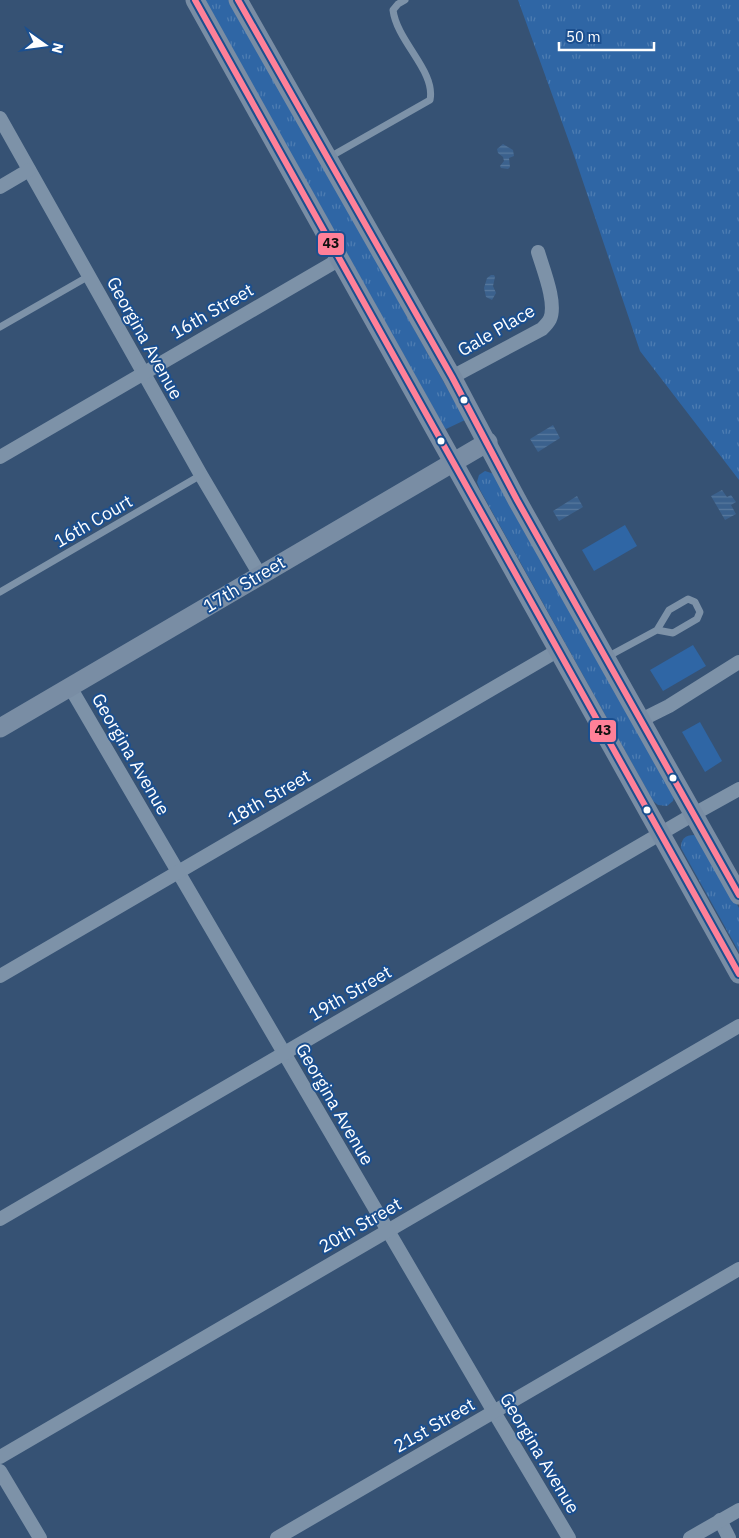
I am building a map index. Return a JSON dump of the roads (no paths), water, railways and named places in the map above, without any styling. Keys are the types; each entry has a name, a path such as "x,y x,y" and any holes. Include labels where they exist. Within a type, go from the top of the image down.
{"main road":[{"path":"195,0 739,974"},
{"path":"238,0 452,377 517,500 739,895"},
{"name":"17th Street","path":"0,728 488,442"}],"street":[{"name":"Georgina Avenue","path":"0,118 201,475 260,575"},
{"path":"0,187 29,170"},
{"name":"Gale Place","path":"452,377 542,329 550,320 552,301 538,252"},
{"name":"16th Street","path":"0,457 340,259"},
{"name":"18th Street","path":"0,976 557,651"},
{"path":"641,720 669,706 739,662"},
{"name":"Georgina Avenue","path":"70,687 569,1538"},
{"name":"19th Street","path":"0,1219 694,814 739,790"},
{"name":"20th Street","path":"0,1456 739,1026"},
{"name":"21st Street","path":"277,1538 739,1269"},
{"path":"0,1471 40,1538"},
{"path":"690,1538 739,1510"},
{"path":"720,1520 729,1538"}],"lane":[{"path":"328,158 430,100 432,90 398,30 394,18 393,10 405,0"},
{"path":"0,327 89,276"},
{"name":"16th Court","path":"0,592 201,475"},
{"path":"606,658 657,630 669,610 688,599 695,602 700,612 697,619 673,633 657,630"}]}
